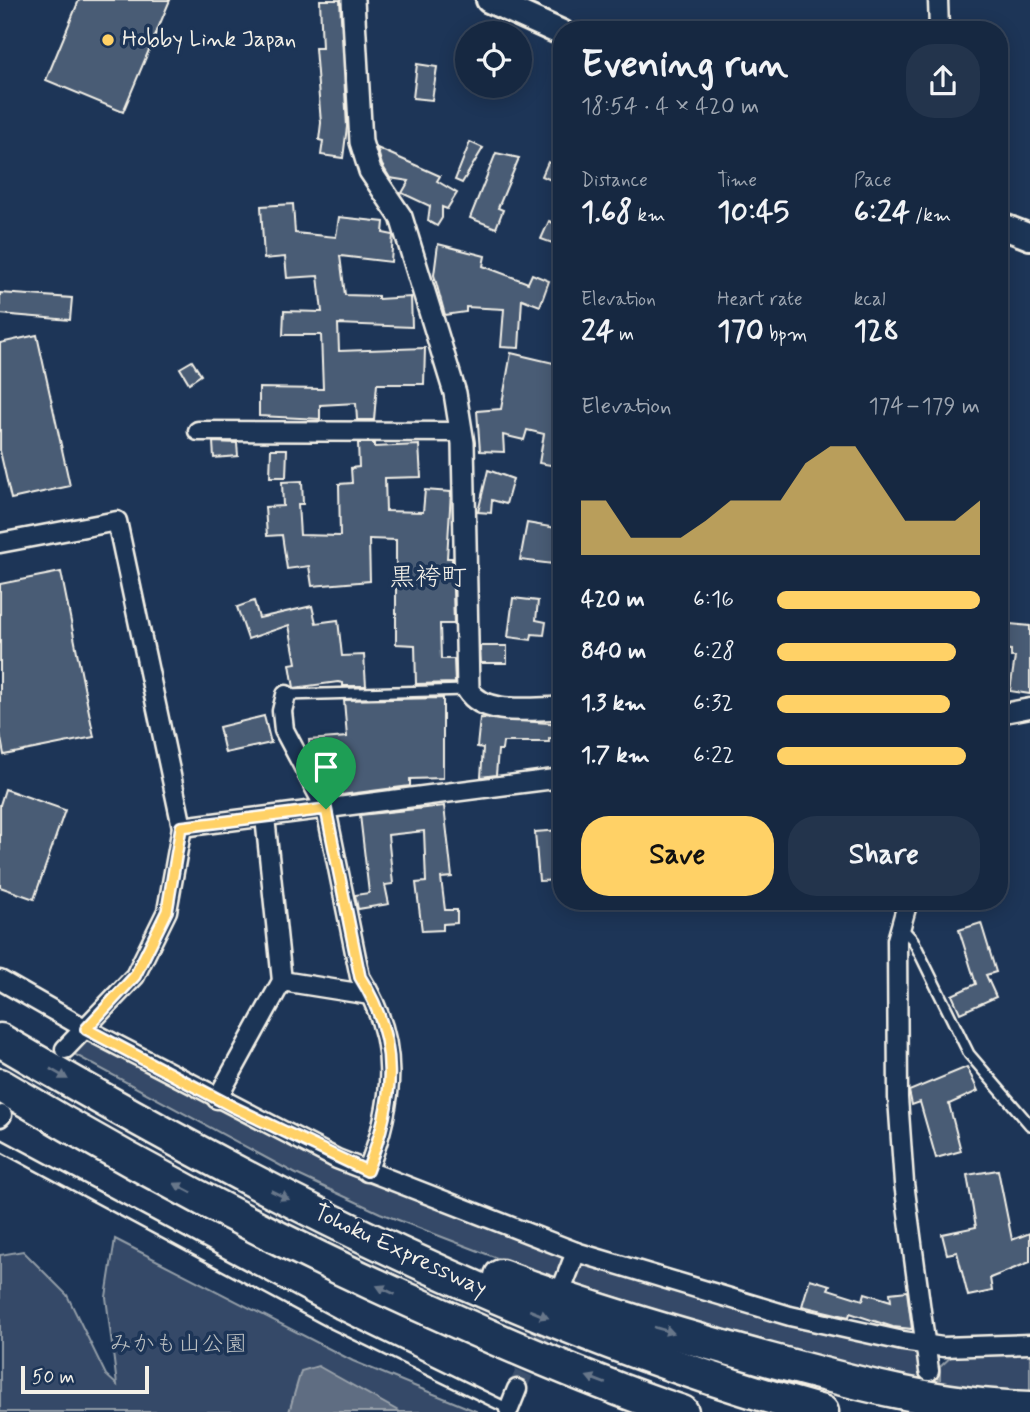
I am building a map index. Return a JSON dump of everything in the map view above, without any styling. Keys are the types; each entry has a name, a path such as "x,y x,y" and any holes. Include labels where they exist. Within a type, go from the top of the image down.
{"highway":[{"name":"Tohoku Expressway","path":"0,1040 166,1136 412,1260 612,1343 687,1371 822,1412"},
{"name":"Tohoku Expressway","path":"1,1106 146,1168 308,1253 521,1350 682,1412"},
{"path":"321,1215 419,1244 622,1318 875,1389 993,1407 1030,1408"}],"main road":[{"path":"489,0 553,29"},
{"path":"1008,228 1030,237"}],"street":[{"path":"353,0 360,142 370,171 401,218 456,393 461,432 468,690 474,700 488,706 553,708"},
{"path":"938,0 939,21"},
{"path":"198,431 461,432"},
{"path":"0,543 117,521 181,827 167,911 135,976 65,1049"},
{"path":"286,695 282,711 284,730 326,809 360,977 370,995 389,1051 390,1082 383,1129 367,1171"},
{"path":"1008,712 1030,708"},
{"path":"181,827 553,779"},
{"path":"217,1099 282,981 265,817"},
{"path":"906,910 897,940 898,1098 904,1184 929,1371"},
{"path":"0,980 217,1099 367,1171 576,1252 790,1316 925,1345 943,1347 1030,1344"},
{"path":"282,981 370,995"},
{"path":"564,1283 576,1252"},
{"path":"513,1411 517,1389"}],"lane":[{"path":"286,695 468,690"},
{"path":"902,928 913,940 969,1054 1030,1125"},
{"path":"0,1145 332,1324 513,1411"}],"green space":[{"path":"98,1038 528,1241 920,1349 926,1376 940,1379 940,1367 953,1355 1030,1349 1030,1397 950,1390 759,1343 515,1265 380,1213 296,1174 72,1053 84,1041"},
{"name":"みかも山公園","path":"115,1239 353,1361 478,1412 0,1412 0,1255 23,1251 67,1295 106,1375 117,1385 106,1297"}],"shaded area":[{"path":"318,1366 400,1412 289,1412 301,1371"}],"building":[{"name":"Hobby Link Japan","path":"79,0 170,0 123,112 46,80"},
{"path":"320,0 340,0 347,127 343,158 321,155 323,141 319,140 321,123 315,48 322,48"},
{"path":"417,64 437,67 432,100 413,98"},
{"path":"470,142 483,148 462,183 455,180"},
{"path":"377,148 440,176 437,181 457,193 447,209 442,207 442,218 437,226 428,221 430,206 402,193 409,181 390,178 382,165"},
{"path":"496,153 519,158 498,208 503,210 496,228 470,218"},
{"path":"548,162 553,164 553,181 542,176"},
{"path":"293,204 295,233 336,237 339,217 384,222 383,233 393,235 391,262 340,256 345,295 378,296 378,299 411,297 412,327 338,324 339,351 425,348 424,384 377,384 374,420 357,420 356,403 320,405 320,419 259,416 259,388 323,389 321,335 283,335 284,311 322,312 318,276 287,278 285,257 264,259 261,206"},
{"path":"549,221 553,223 553,243 541,239"},
{"path":"438,244 485,256 483,266 528,283 532,274 549,281 540,306 522,299 519,348 501,347 504,309 466,307 466,312 445,315 434,275"},
{"path":"0,293 72,298 70,320 0,314"},
{"path":"37,335 70,486 11,499 0,451 0,343"},
{"path":"511,353 553,363 553,465 539,463 544,434 527,430 524,440 503,435 504,452 480,451 477,411 501,409"},
{"path":"192,361 201,375 189,383 180,368"},
{"path":"213,442 237,443 238,456 214,458"},
{"path":"358,443 374,443 374,447 419,445 421,477 385,478 386,511 423,512 425,490 451,492 447,558 452,558 454,624 440,624 441,659 454,659 455,683 416,684 415,645 396,644 396,540 369,539 370,581 312,586 309,566 287,569 282,535 267,536 265,507 283,506 282,482 302,481 303,504 298,504 300,535 340,536 339,484 352,483 351,468 359,467"},
{"path":"271,449 287,449 286,477 270,477"},
{"path":"488,470 513,479 506,504 492,500 491,513 478,512"},
{"path":"527,523 553,527 553,564 520,560"},
{"path":"61,572 94,737 4,755 0,733 0,584"},
{"path":"513,598 538,601 536,620 546,622 544,635 532,634 531,640 508,637"},
{"path":"254,601 259,618 312,606 316,623 338,620 342,656 364,655 366,686 343,686 343,683 338,682 294,688 290,664 296,663 289,625 248,639 237,607"},
{"path":"1008,624 1030,626 1030,694 1010,691 1015,657 1011,657 1011,650 1008,650"},
{"path":"480,646 507,646 507,663 481,663"},
{"path":"443,698 443,778 410,779 410,786 341,795 339,761 314,763 309,740 347,737 344,700"},
{"path":"264,716 271,743 225,753 219,727"},
{"path":"480,718 553,723 553,738 549,738 549,742 503,742 502,750 498,750 496,775 481,777 483,748 477,747"},
{"path":"5,789 65,810 34,899 0,887 0,805"},
{"path":"444,806 452,877 441,878 445,910 457,910 457,923 443,924 443,930 422,931 416,883 426,882 424,831 388,835 393,884 385,885 389,904 358,909 355,895 369,893 360,815"},
{"path":"553,831 553,880 539,881 535,832"},
{"path":"981,923 996,972 986,975 996,997 960,1013 952,995 976,984 959,930"},
{"path":"967,1067 978,1091 949,1104 961,1151 936,1158 920,1102 912,1105 909,1091"},
{"path":"998,1170 1012,1240 1030,1233 1030,1262 990,1278 992,1291 968,1296 957,1252 947,1254 942,1234 976,1227 967,1175"},
{"path":"810,1279 830,1285 828,1289 863,1300 865,1293 891,1301 890,1293 907,1291 912,1329 893,1327 850,1313 849,1317 802,1306"}],"tunnel":[{"path":"517,1389 551,1312"}],"place":[{"name":"Hobby Link Japan","path":"108,40"}],"district":[{"name":"黒袴町","path":"428,578"}],"route":[{"path":"326,809 360,977 368,989 389,1051 389,1103 383,1129 367,1171 337,1159 233,1107 86,1029 135,976 167,911 181,827 326,809"}]}
